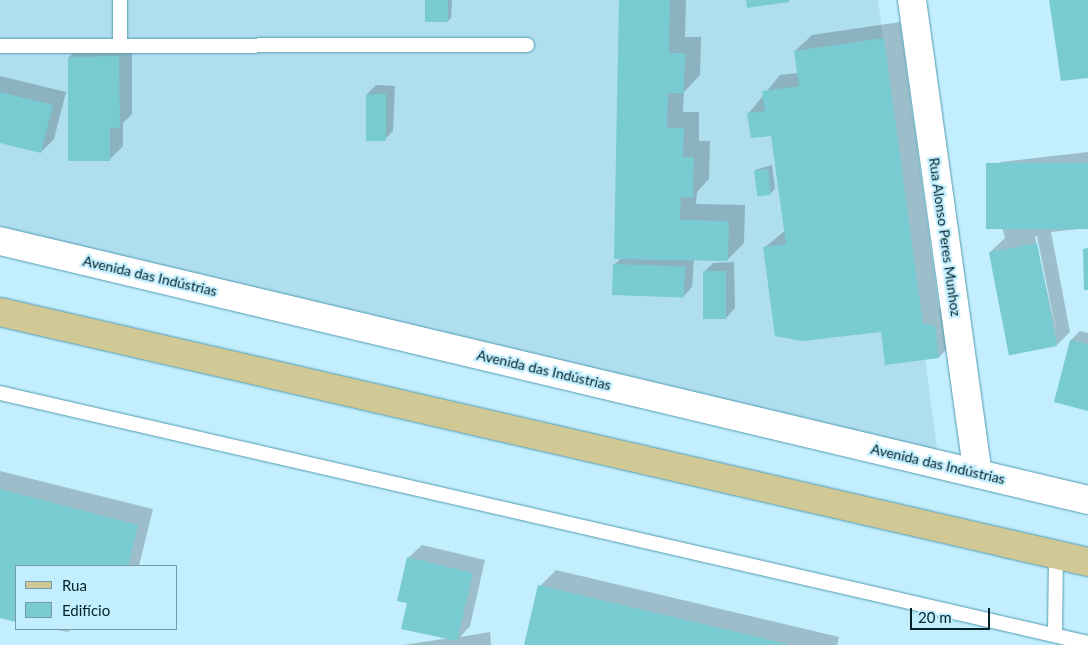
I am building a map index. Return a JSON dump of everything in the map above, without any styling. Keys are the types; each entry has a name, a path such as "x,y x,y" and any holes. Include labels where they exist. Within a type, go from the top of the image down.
{"main road":[{"path":"0,312 1088,562"}],"street":[{"name":"Rua Alonso Peres Munhoz","path":"912,0 978,473"},
{"name":"Avenida das Indústrias","path":"0,241 1088,500"}],"lane":[{"path":"120,0 120,43"},
{"path":"0,46 120,43 527,45"},
{"path":"0,393 1088,643"},
{"path":"1055,635 1056,554"}],"shaded area":[{"path":"0,0 878,0 940,472 0,254"}],"building":[{"path":"425,0 448,0 448,22 425,22"},
{"path":"619,0 670,0 669,53 685,53 684,93 668,93 667,128 684,128 683,157 694,157 693,197 681,197 680,220 729,221 728,261 614,259"},
{"path":"746,0 789,0 789,2 747,8"},
{"path":"1049,0 1088,0 1088,78 1061,81"},
{"path":"884,38 923,324 935,325 939,358 885,365 881,332 802,341 775,336 763,247 786,244 771,136 751,138 747,113 765,111 762,91 799,86 794,51"},
{"path":"119,56 120,128 110,128 110,161 68,161 68,57"},
{"path":"0,92 53,105 41,153 0,143"},
{"path":"366,94 386,94 386,141 366,141"},
{"path":"986,163 1088,163 1088,229 986,229"},
{"path":"768,169 771,195 757,197 754,171"},
{"path":"1037,243 1057,346 1009,355 989,252"},
{"path":"1088,248 1088,290 1084,290 1083,249"},
{"path":"613,264 685,267 684,297 612,295"},
{"path":"703,271 726,271 726,319 703,319"},
{"path":"1070,340 1088,344 1088,411 1054,402"},
{"path":"0,489 138,525 128,565 15,565 15,622 0,618"},
{"path":"407,557 473,573 457,641 401,629 407,603 397,601"},
{"path":"538,585 787,644 787,645 524,645"}]}
